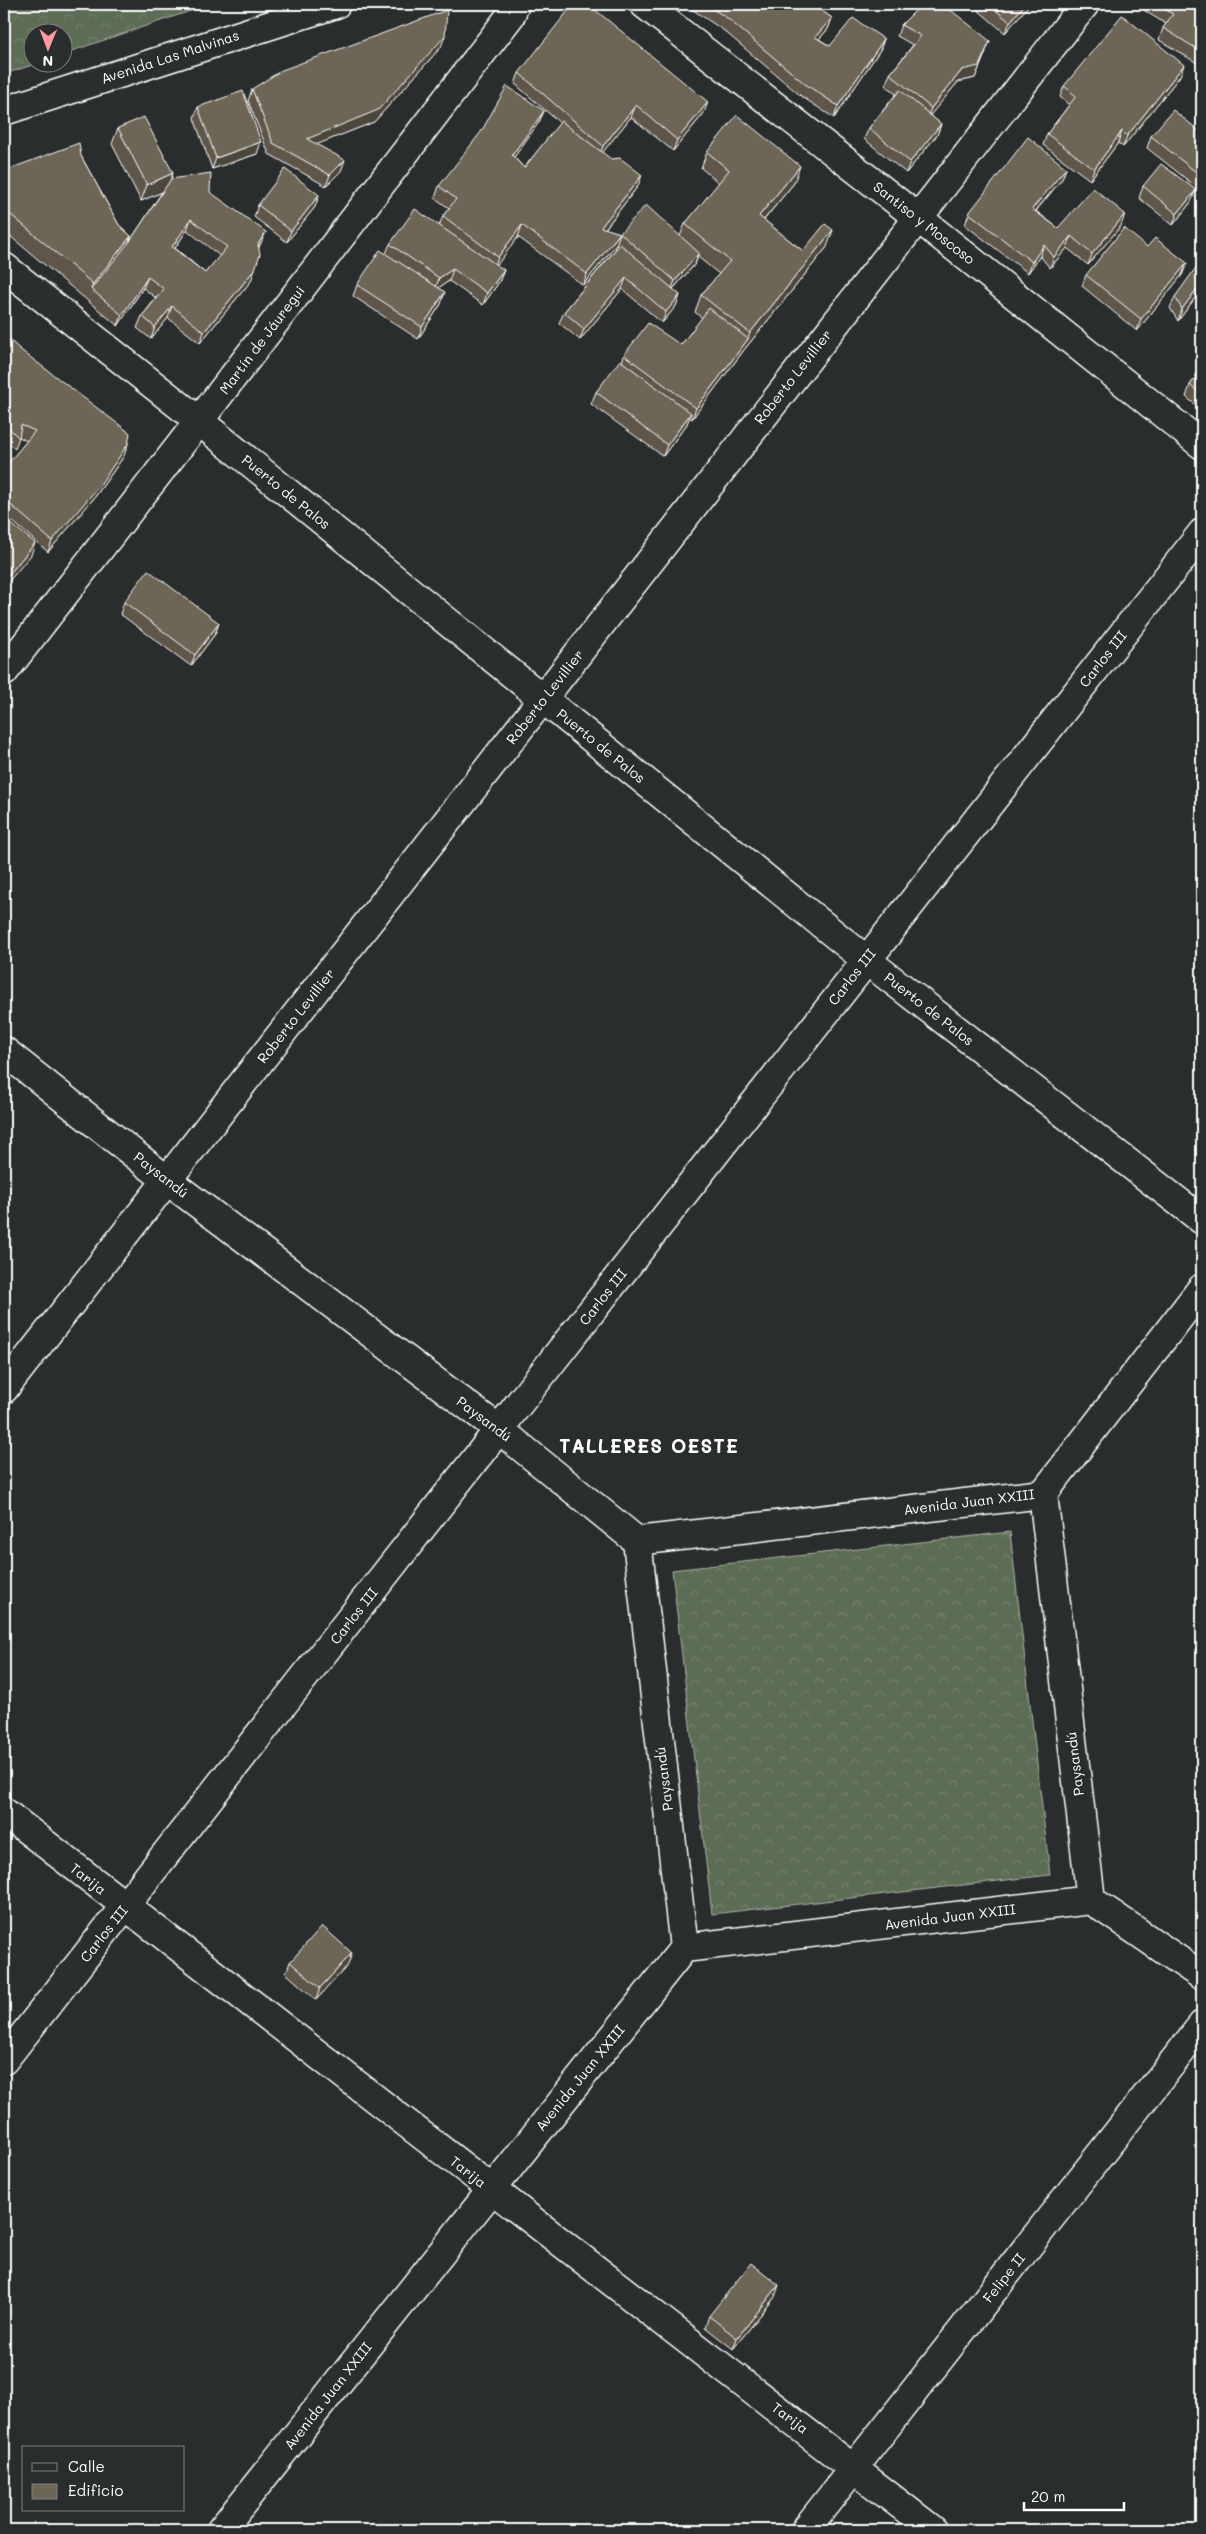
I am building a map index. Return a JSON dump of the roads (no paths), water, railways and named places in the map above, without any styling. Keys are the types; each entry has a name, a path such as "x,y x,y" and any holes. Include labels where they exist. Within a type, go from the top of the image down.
{"street":[{"name":"Avenida Las Malvinas","path":"4,111 336,4"},
{"name":"Martín de Jáuregui","path":"4,672 199,422 511,15 516,4"},
{"name":"Santiso y Moscoso","path":"644,4 917,217 1202,446"},
{"name":"Roberto Levillier","path":"4,1389 1085,4"},
{"name":"Puerto de Palos","path":"4,267 865,959 1202,1220"},
{"name":"Carlos III","path":"4,2060 500,1430 865,959 1202,533"},
{"name":"Paysandú","path":"4,1051 168,1181 500,1430 637,1541 684,1948"},
{"name":"Avenida Juan XXIII","path":"637,1541 1043,1494 1202,1288"},
{"name":"Paysandú","path":"1043,1494 1090,1900"},
{"name":"Tarija","path":"4,1812 125,1908 855,2468 933,2530"},
{"name":"Avenida Juan XXIII","path":"221,2530 684,1948 1090,1900"},
{"path":"1090,1900 1202,1976"},
{"name":"Felipe II","path":"805,2530 1202,2024"}],"district":[{"name":"TALLERES OESTE","path":"649,1446"}]}
